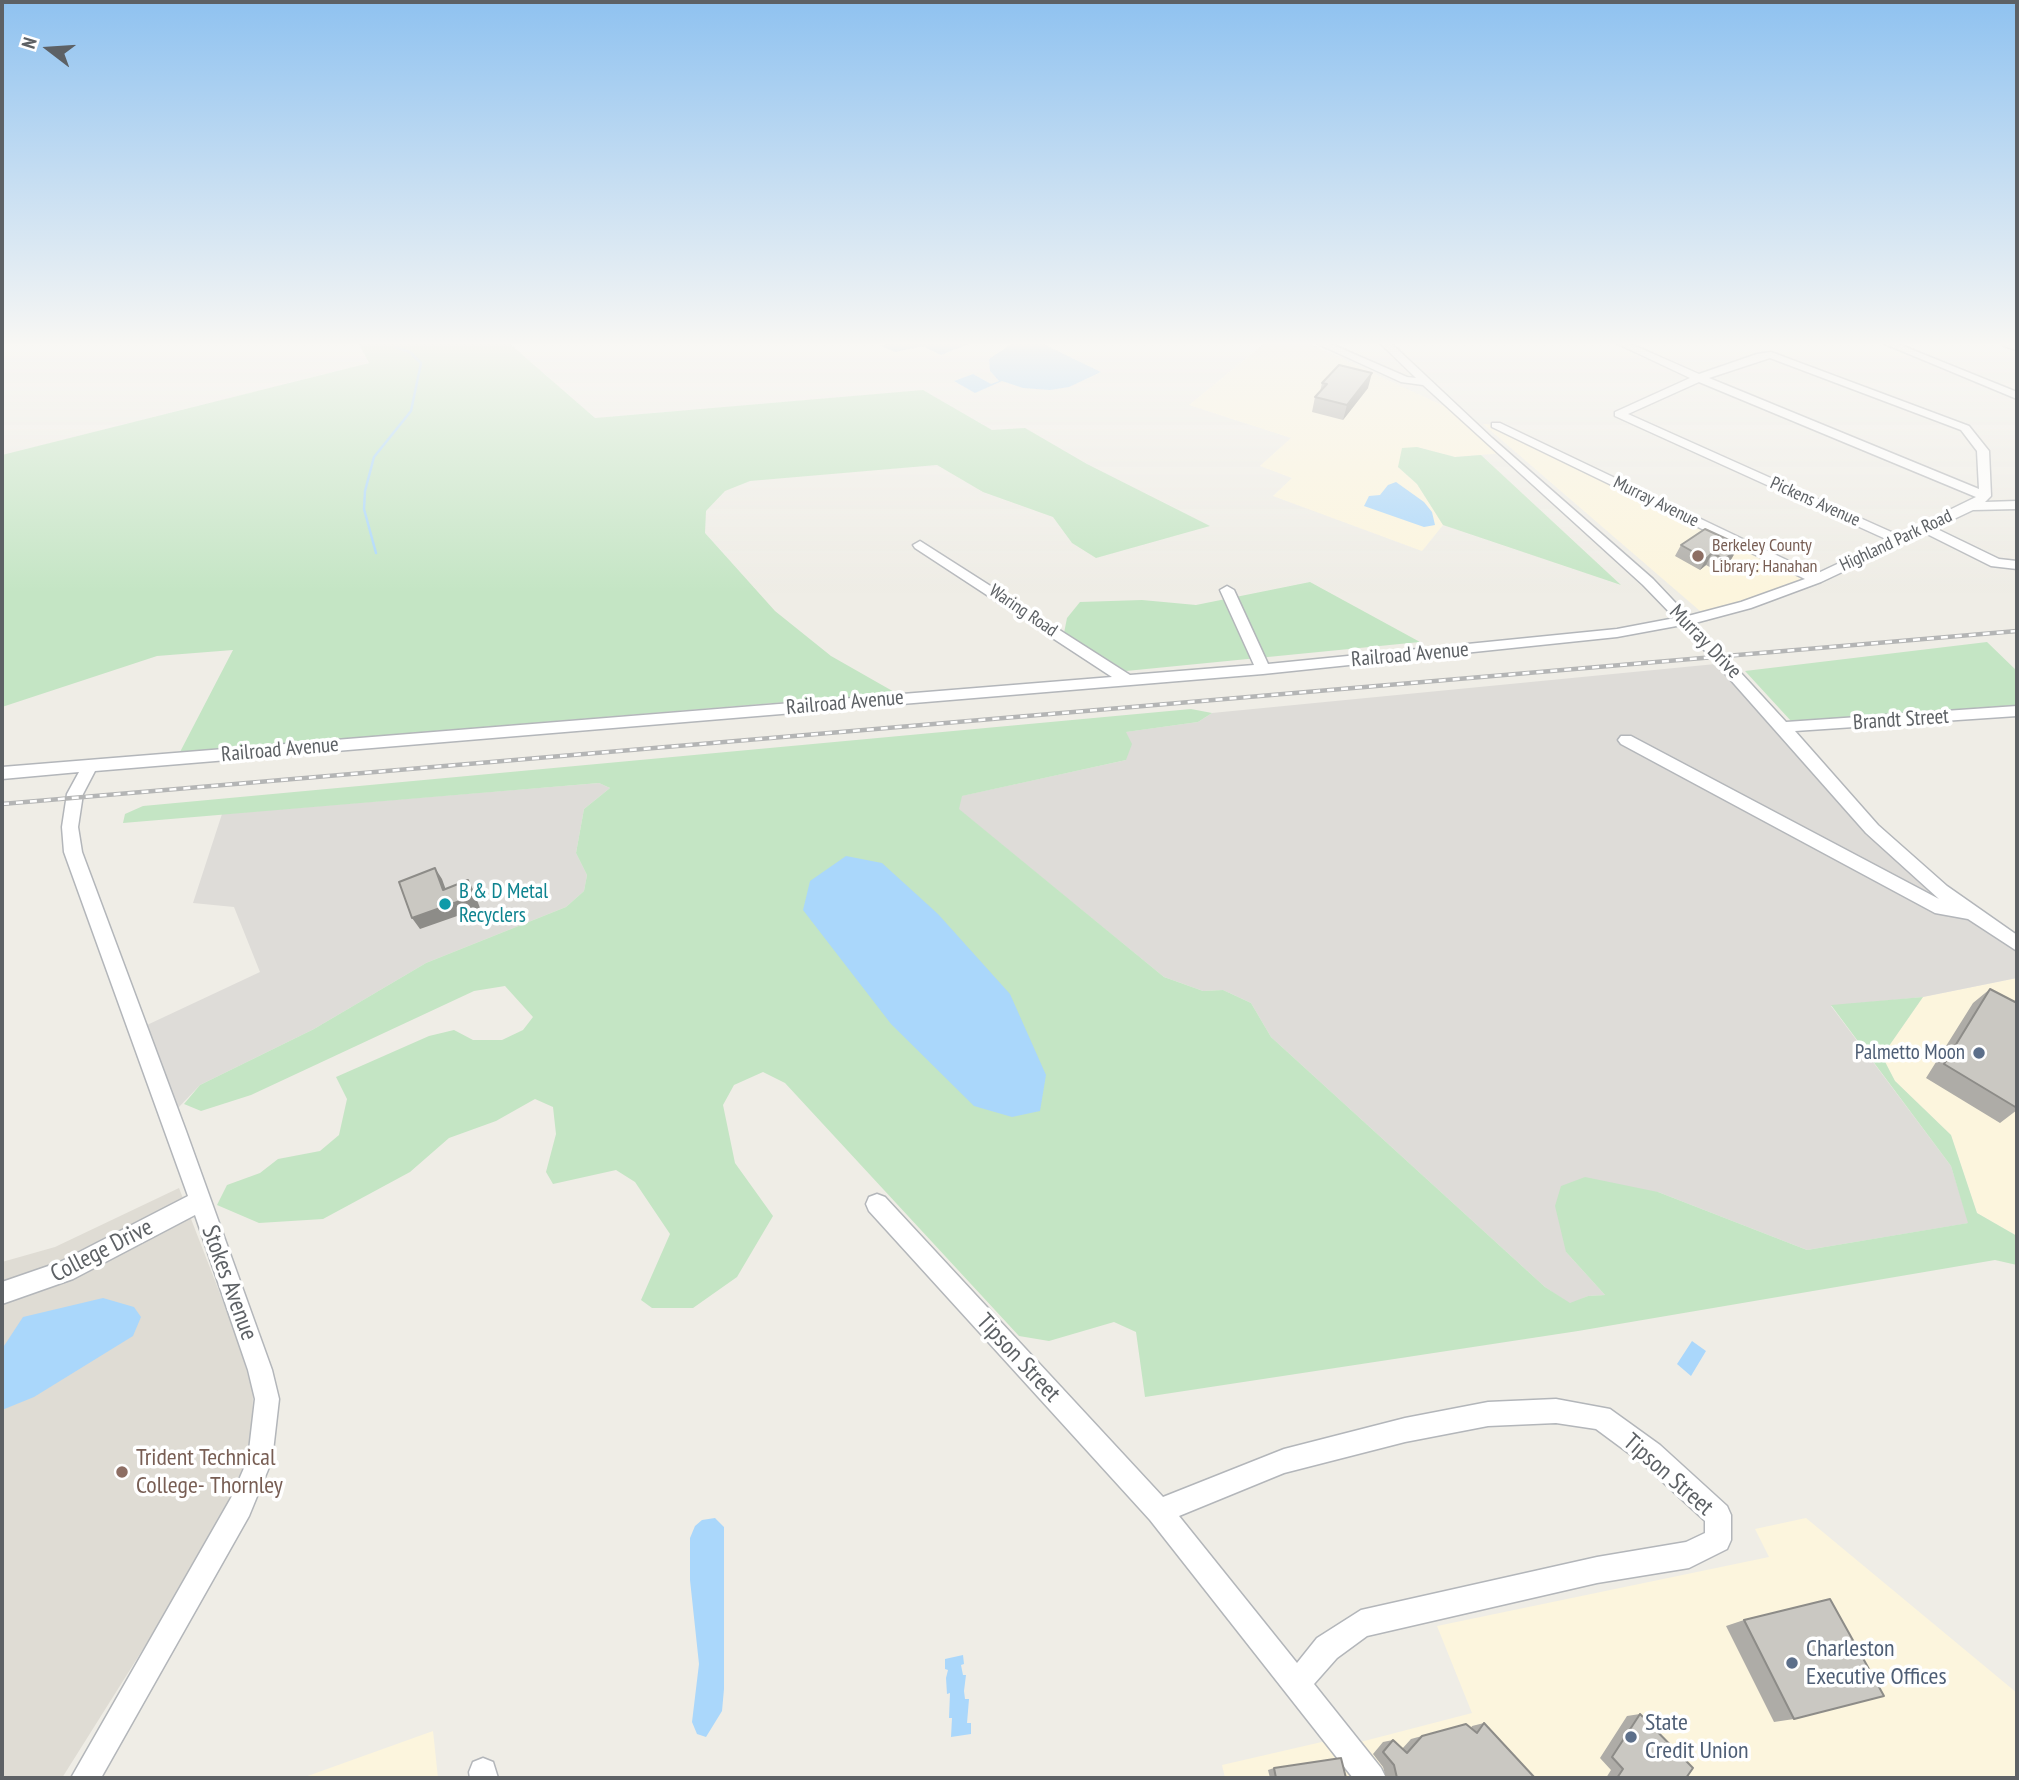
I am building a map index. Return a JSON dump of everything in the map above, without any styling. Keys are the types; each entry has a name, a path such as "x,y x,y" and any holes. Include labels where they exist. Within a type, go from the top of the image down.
{"street":[{"name":"Murray Drive","path":"1475,427 1648,582 1784,727 1872,829 1915,869 1970,913 2017,944"},
{"name":"Murray Avenue","path":"1500,427 1816,579"},
{"name":"Pickens Avenue","path":"1648,427 1896,539"},
{"path":"1818,427 1985,496 1983,451 1962,427"},
{"name":"Highland Park Road","path":"1686,621 1746,605 1816,579 1896,539 1971,506 1985,496"},
{"path":"1971,506 2017,505"},
{"path":"1923,527 1996,562 2017,565"},
{"name":"Waring Road","path":"920,545 1126,679"},
{"path":"1227,590 1264,669"},
{"name":"Railroad Avenue","path":"2,773 1264,669 1531,644 1686,621"},
{"name":"Brandt Street","path":"1784,727 2017,711"},
{"path":"1626,740 1941,908 1970,913"},
{"name":"Stokes Avenue","path":"85,1778 240,1507 260,1460 267,1399 260,1370 73,852 70,827 75,794 90,766"},
{"name":"College Drive","path":"2,1293 65,1271 199,1201"},
{"name":"Tipson Street","path":"877,1204 1159,1511 1371,1778"},
{"name":"Tipson Street","path":"1159,1511 1284,1461 1378,1437 1488,1414 1556,1411 1601,1418 1651,1454 1718,1515 1718,1541 1689,1555 1597,1570 1361,1624 1327,1647 1296,1685"}],"shaded area":[{"path":"1257,427 1474,427 1503,453 1455,457 1417,447 1398,467 1417,484 1443,525 1422,551 1273,496 1292,478 1260,466 1291,438"},
{"path":"1487,427 1500,427 1816,579 1707,617"},
{"path":"1726,663 1872,829 1991,927 2017,944 2017,978 1923,997 1831,1006 1951,1166 1969,1223 1807,1250 1658,1192 1566,1252 1605,1295 1588,1296 1570,1304 1545,1287 1271,1037 1251,1003 1223,990 1203,991 1164,977 958,809 961,796 1126,760 1125,732 1198,722 1212,713"},
{"path":"599,783 610,788 584,809 576,853 587,875 584,891 566,907 426,963 314,1029 200,1085 178,1108 147,1025 260,972 234,907 193,903 222,814"},
{"path":"2017,978 2017,1236 1977,1213 1951,1135 1895,1081 1882,1056 1923,997"},
{"name":"Trident Technical College- Thornley","path":"179,1188 238,1340 253,1393 252,1446 234,1497 199,1560 62,1778 2,1778 2,1262 55,1247"},
{"path":"1806,1518 2017,1693 2017,1778 1225,1778 1222,1765 1339,1738 1345,1746 1472,1713 1437,1626 1769,1557 1755,1529"},
{"path":"433,1731 438,1778 302,1778"}],"green space":[{"path":"113,427 1025,428 1087,464 1210,526 1096,558 1072,543 1053,517 983,492 937,465 750,481 725,491 706,511 705,533 775,611 831,656 896,693 180,752 233,650 157,656 2,707 2,455"},
{"path":"1417,447 1455,457 1481,455 1621,585 1443,525 1417,484 1398,467 1402,448"},
{"path":"1310,582 1420,642 1126,671 1064,633 1067,618 1080,602 1142,600 1196,605"},
{"path":"1987,642 2017,671 2017,705 1791,721 1745,671"},
{"path":"1191,709 1212,713 1198,722 1126,732 1132,744 1126,760 962,796 959,809 1164,977 1203,991 1223,990 1251,1003 1271,1037 1545,1287 1570,1303 1588,1296 1605,1295 1566,1252 1555,1206 1561,1186 1585,1177 1658,1192 1807,1250 1968,1223 1951,1166 1831,1005 1923,997 1882,1056 1895,1081 1951,1135 1977,1213 2017,1236 2017,1265 1995,1260 1578,1331 1145,1397 1136,1332 1114,1322 1049,1341 1019,1336 785,1083 763,1072 734,1085 723,1105 735,1163 773,1216 737,1277 693,1308 652,1308 641,1300 670,1234 635,1182 616,1170 553,1184 546,1172 556,1134 553,1107 535,1099 496,1121 449,1138 410,1172 323,1219 259,1223 217,1205 227,1185 260,1173 278,1159 320,1151 339,1135 347,1099 336,1077 429,1036 454,1030 473,1040 502,1040 523,1030 533,1017 505,986 474,991 251,1095 201,1111 184,1104 200,1085 314,1029 426,963 566,907 584,891 587,875 576,853 584,809 610,788 599,783 123,823 125,814 143,806"}],"water":[{"path":"1396,482 1424,502 1432,512 1435,525 1424,527 1364,506 1369,496 1380,495 1388,485"},
{"path":"846,856 882,863 938,914 1010,994 1046,1075 1040,1111 1012,1117 974,1106 891,1024 803,910 810,881"},
{"path":"103,1298 134,1307 141,1317 133,1336 34,1397 2,1410 2,1349 23,1317"},
{"path":"1692,1341 1706,1351 1691,1376 1677,1364"},
{"path":"715,1518 724,1527 724,1689 722,1711 706,1737 697,1734 692,1722 699,1664 690,1580 690,1538 695,1526 702,1520"},
{"path":"963,1655 964,1664 961,1665 963,1675 966,1675 964,1691 965,1699 969,1699 967,1723 971,1723 971,1734 951,1737 952,1718 949,1718 950,1693 947,1694 948,1670 945,1669 945,1659"}],"building":[{"path":"1705,529 1731,541 1725,546 1736,551 1724,559 1712,553 1706,559 1681,545"},
{"path":"435,868 443,890 468,880 474,896 412,918 399,882"},
{"name":"Palmetto Moon","path":"1990,989 2017,1003 2017,1108 1944,1064"},
{"name":"Charleston Executive Offices","path":"1830,1599 1884,1696 1794,1719 1744,1620"},
{"name":"State Credit Union","path":"1640,1714 1693,1768 1686,1778 1617,1778 1623,1769 1612,1757"},
{"path":"1484,1723 1535,1778 1397,1778 1394,1765 1383,1752 1393,1740 1407,1753 1422,1736 1466,1724 1477,1733"},
{"path":"1341,1758 1346,1778 1276,1778 1274,1768"}],"waterway":[{"path":"376,553 364,509 365,491 374,457 398,427"}],"railway":[{"path":"2,804 2017,631"}],"place":[{"name":"Berkeley County Library: Hanahan","path":"1698,556"},
{"name":"B & D Metal Recyclers","path":"445,904"},
{"name":"Palmetto Moon","path":"1979,1053"},
{"name":"Trident Technical College- Thornley","path":"122,1472"},
{"name":"Charleston Executive Offices","path":"1792,1663"},
{"name":"State Credit Union","path":"1631,1737"}]}
